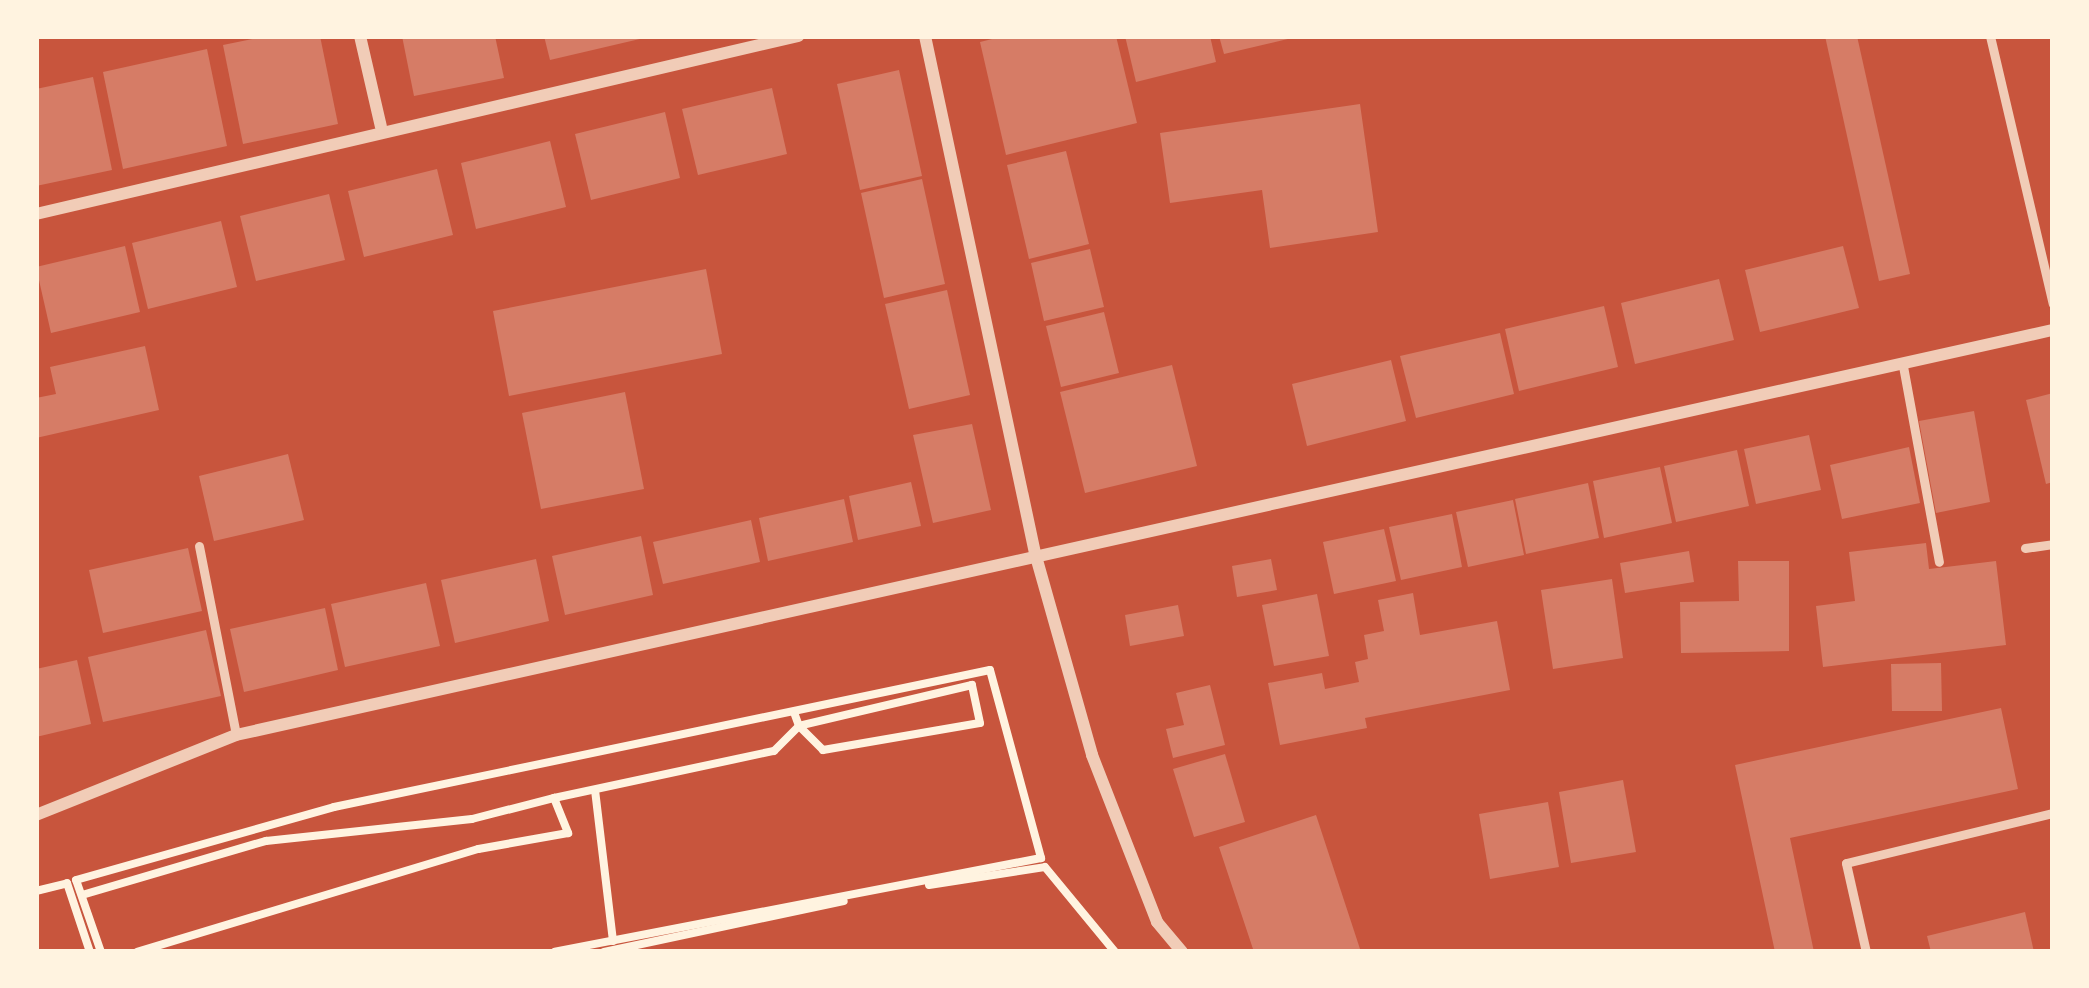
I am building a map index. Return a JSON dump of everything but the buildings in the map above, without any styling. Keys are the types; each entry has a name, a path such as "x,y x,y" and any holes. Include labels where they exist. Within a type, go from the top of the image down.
{"street":[{"path":"360,36 381,128"},
{"path":"36,214 381,128 797,36"},
{"path":"925,36 1035,553 1092,754 1157,922 1182,952"},
{"path":"36,814 236,735 1035,553 2053,330"}],"lane":[{"path":"1990,36 2053,304"},
{"path":"1903,366 1939,562"},
{"path":"2025,548 2053,544"},
{"path":"199,546 236,735"},
{"path":"1866,952 1846,863 2053,813"}],"path":[{"path":"101,952 76,880 334,807 990,670 1041,858 555,952"},
{"path":"82,895 266,842 472,819 774,751 799,726 972,686 980,723 823,750 799,726 794,712"},
{"path":"595,790 614,941"},
{"path":"137,952 478,849 568,833 554,798"},
{"path":"604,952 1045,867 1115,952"},
{"path":"36,891 67,883 90,952"}]}
